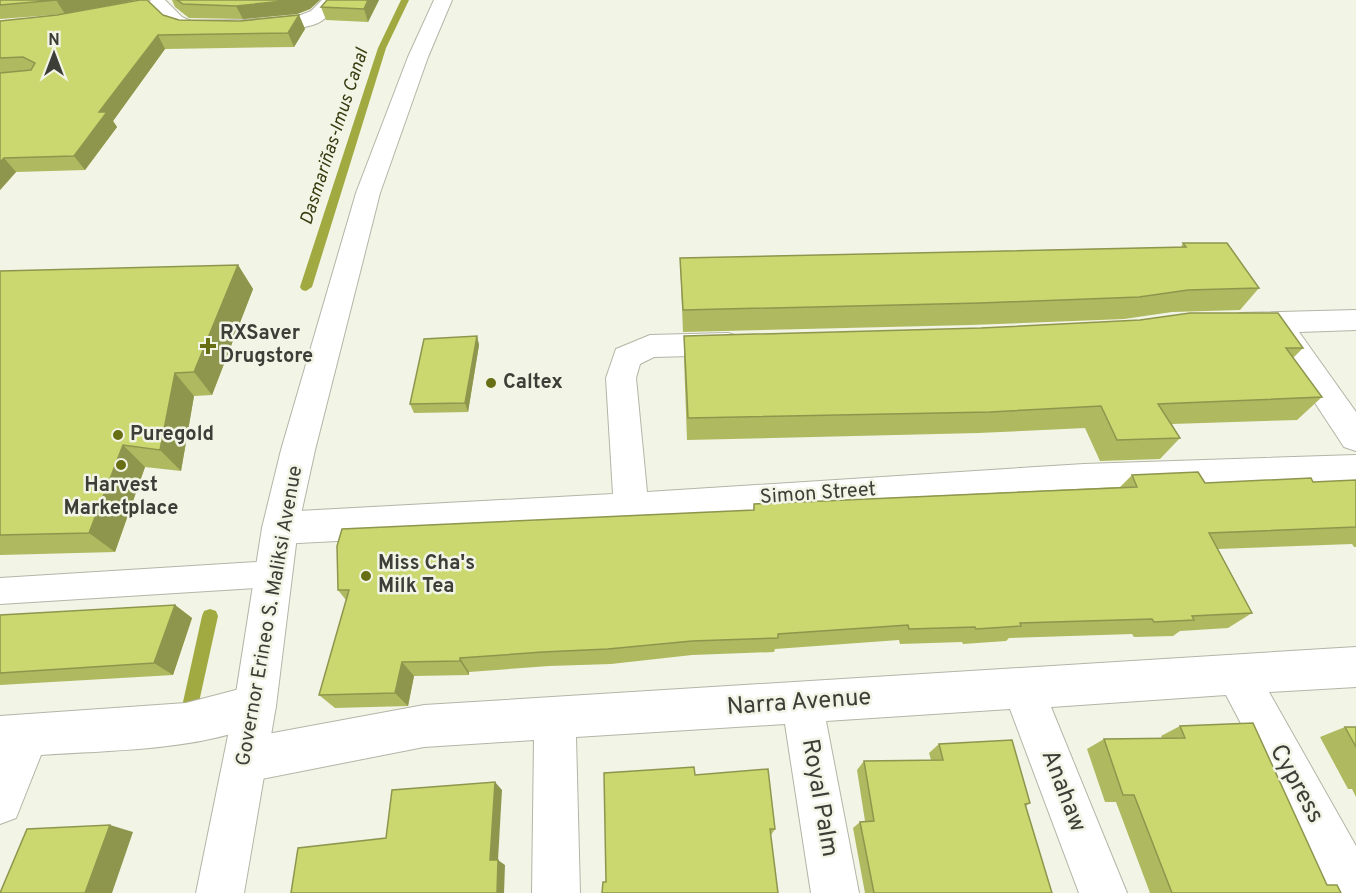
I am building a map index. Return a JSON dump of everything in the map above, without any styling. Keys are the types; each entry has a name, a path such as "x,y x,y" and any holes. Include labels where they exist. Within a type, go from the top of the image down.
{"street":[{"path":"137,9 165,2 182,25 211,27 285,25 309,20 325,10 331,0"},
{"name":"Governor Erineo S. Maliksi Avenue","path":"220,893 255,706 280,528 298,450 368,193 418,57 443,0"},
{"path":"1213,322 1278,324 1356,320"},
{"path":"1278,324 1356,438"},
{"path":"631,508 621,378 627,357 650,346 757,344"},
{"name":"Simon Street","path":"280,528 1134,475 1356,469"},
{"name":"Narra Avenue","path":"246,760 424,726 1356,667"},
{"name":"Cypress","path":"1237,675 1356,893"},
{"name":"Anahaw","path":"1023,688 1103,893"},
{"name":"Royal Palm","path":"802,703 835,893"},
{"path":"0,802 14,736 186,724 255,706"},
{"path":"555,719 556,893"}],"lane":[{"path":"0,591 273,574"}],"building":[{"path":"0,0 57,0 0,5"},
{"path":"147,0 163,15 179,20 240,21 299,15 288,33 158,35 99,112 107,112 74,156 4,158 0,162 0,73 31,70 35,63 23,57 0,58 0,21 57,15"},
{"path":"177,0 293,0 236,6 183,4"},
{"path":"327,0 368,0 364,9 321,7"},
{"path":"1183,243 1227,243 1259,288 1188,290 1139,297 683,310 680,258 1186,247"},
{"path":"238,265 194,372 175,373 160,450 123,445 89,533 0,535 0,271"},
{"path":"1190,313 1278,313 1303,348 1286,348 1322,397 1158,404 1180,438 1117,440 1101,406 990,412 688,418 684,336 981,328 1140,320"},
{"path":"477,336 465,403 410,404 424,339"},
{"path":"1198,472 1205,483 1311,478 1313,482 1356,480 1356,527 1209,533 1252,613 1192,616 1194,620 1020,623 1021,626 976,629 975,627 909,629 908,625 778,634 778,638 692,641 608,649 460,658 460,661 402,662 395,693 319,695 349,590 338,590 337,546 342,529 754,510 754,504 1137,487 1132,475"},
{"path":"175,605 154,663 0,673 0,615"},
{"path":"1253,723 1327,885 1337,885 1341,893 1172,893 1134,795 1123,795 1104,739 1185,738 1180,726"},
{"path":"1345,727 1356,727 1356,747"},
{"path":"1012,740 1030,803 1025,804 1052,893 874,893 860,822 874,821 864,761 943,760 939,744"},
{"path":"694,767 695,775 768,769 775,829 770,829 778,893 602,893 603,882 606,882 604,773"},
{"path":"495,782 490,860 498,860 497,893 291,893 298,848 386,838 392,790"},
{"path":"110,825 85,893 0,893 27,829"}],"waterway":[{"name":"Dasmariñas-Imus Canal","path":"306,287 382,48 405,0"},
{"name":"Dasmariñas-Imus Canal","path":"191,702 210,616"}],"place":[{"name":"RXSaver Drugstore","path":"208,346"},
{"name":"Caltex","path":"491,383"},
{"name":"Puregold","path":"118,435"},
{"name":"Harvest Marketplace","path":"121,465"},
{"name":"Miss Cha's Milk Tea","path":"366,576"}]}
